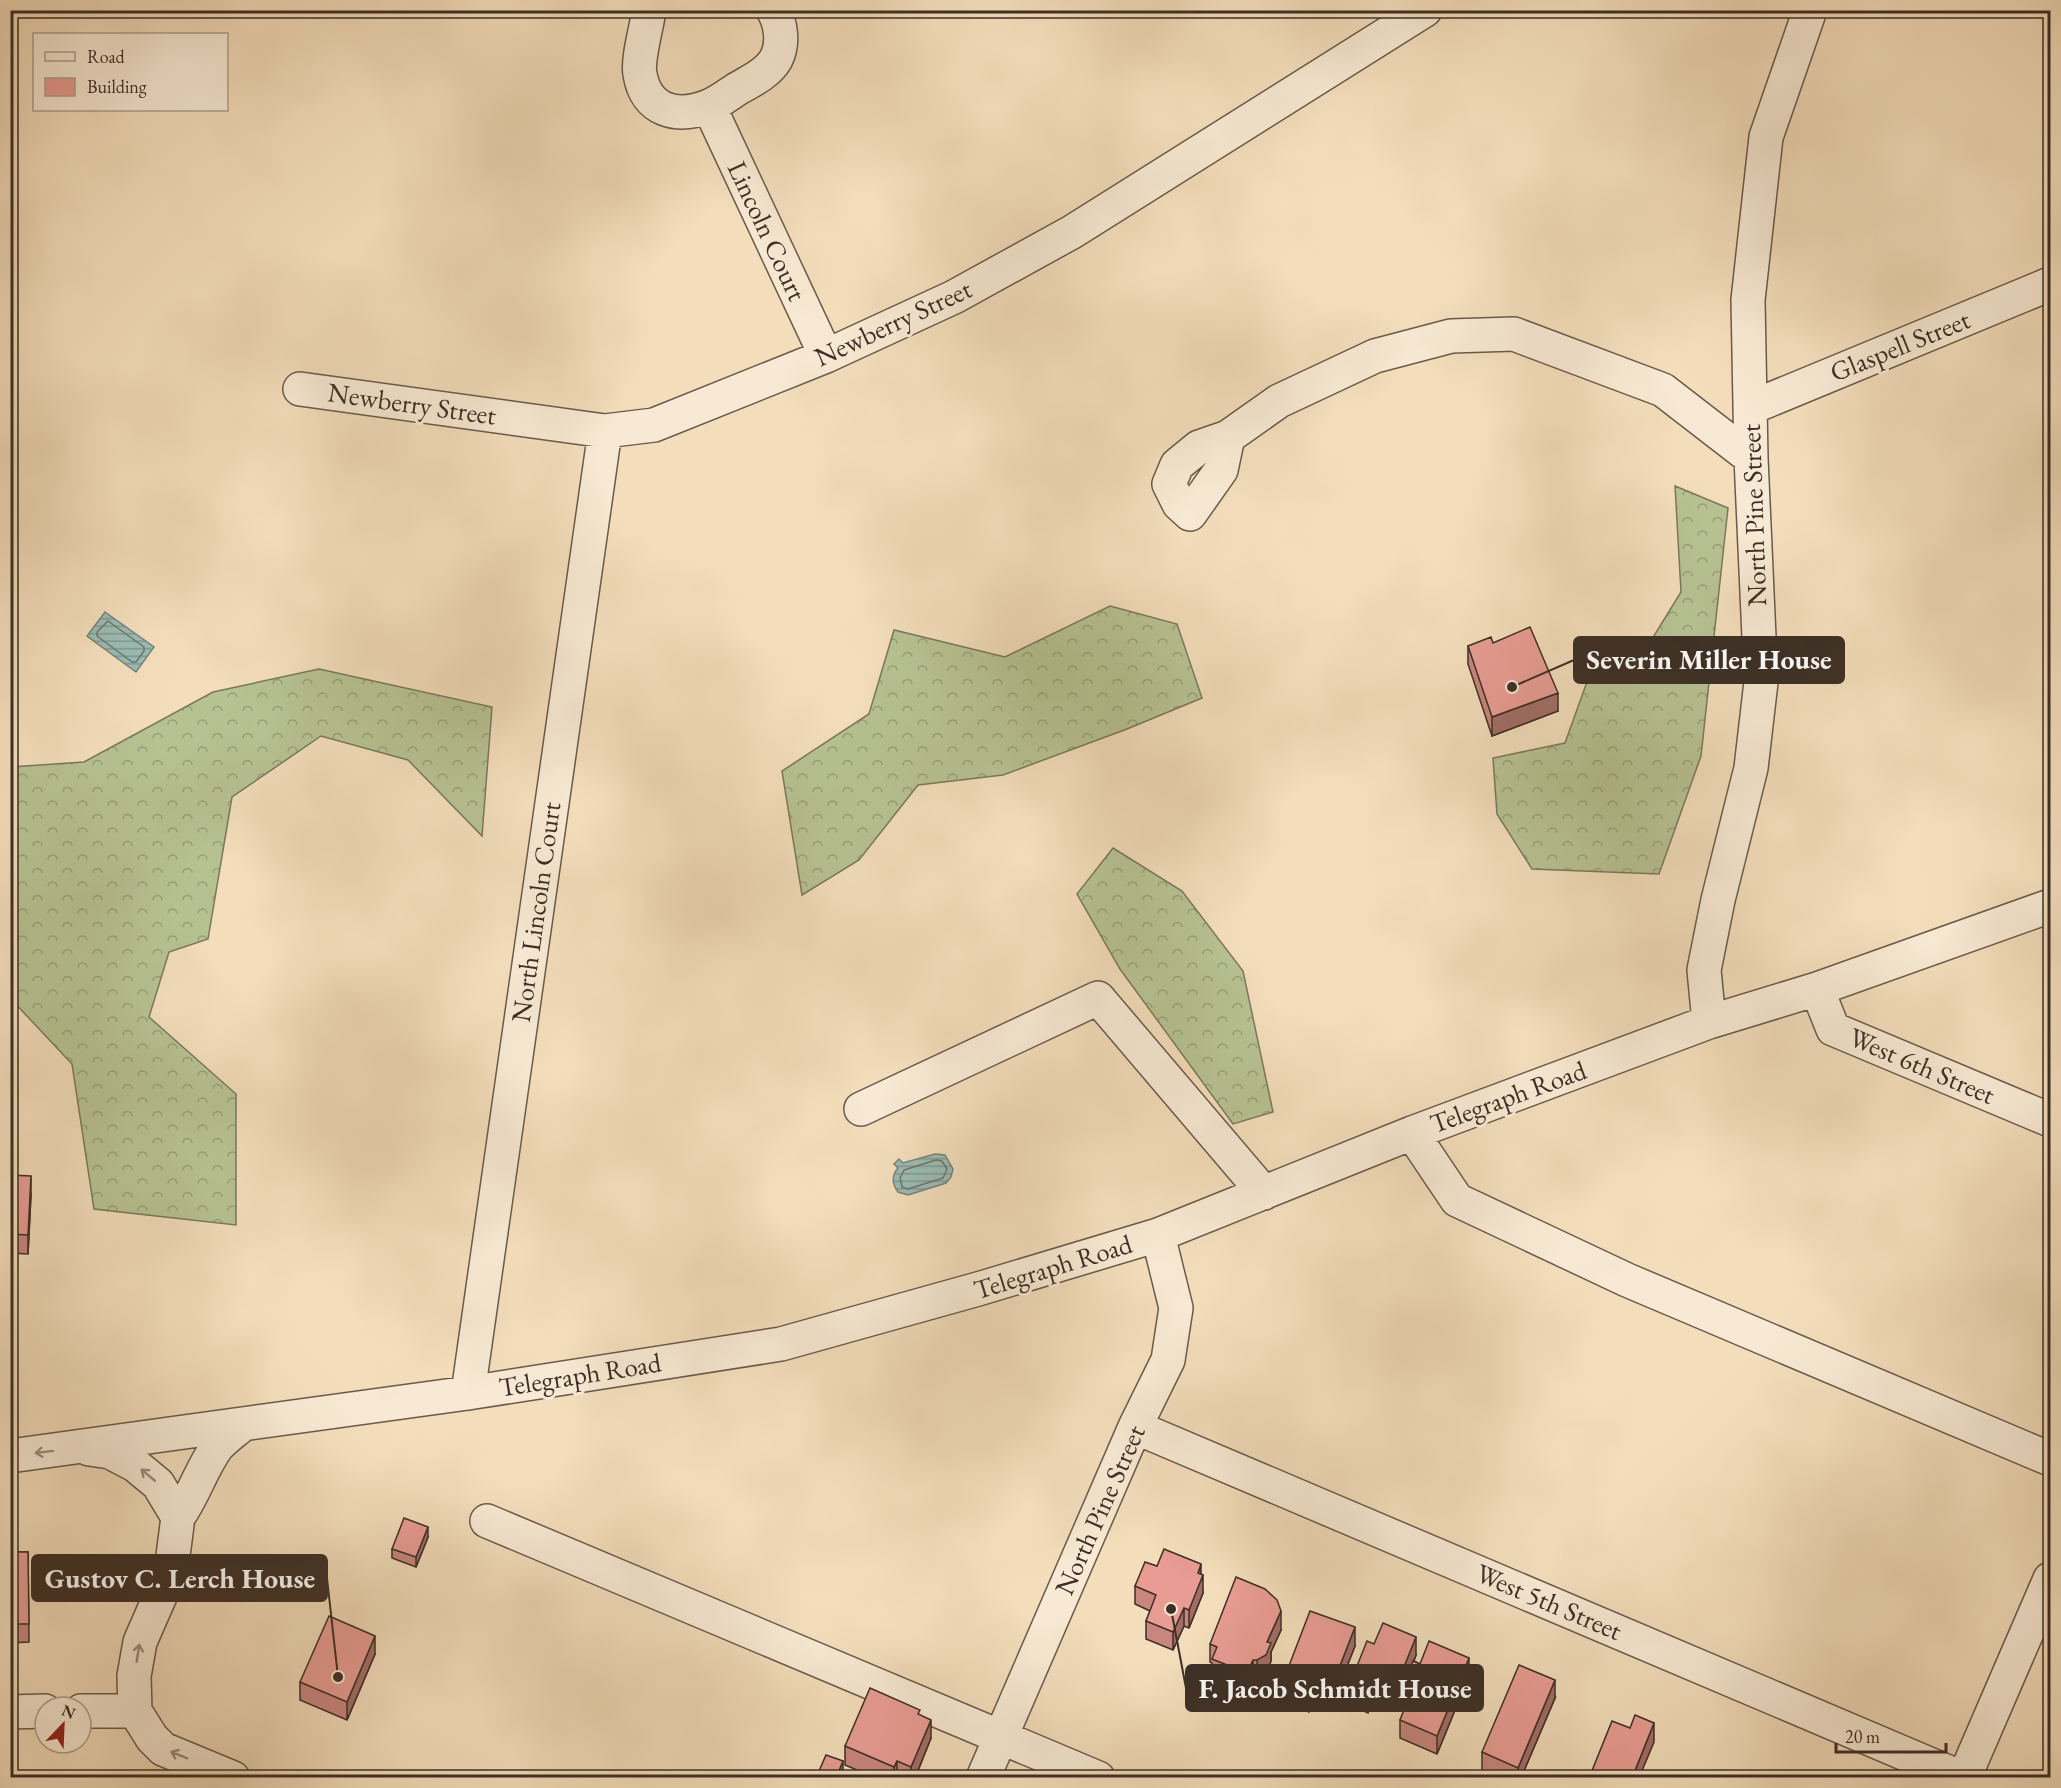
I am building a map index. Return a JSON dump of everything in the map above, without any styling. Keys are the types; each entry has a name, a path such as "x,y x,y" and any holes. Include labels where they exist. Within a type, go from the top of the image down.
{"street":[{"path":"649,10 639,72 645,93 659,107 677,113 709,106 764,73 777,58 781,39 778,19 773,10"},
{"name":"Newberry Street","path":"300,389 605,430 654,425 826,356 954,297 1072,232 1425,10"},
{"name":"North Pine Street","path":"1709,1022 1704,970 1718,900 1751,768 1761,682 1751,458 1748,300 1766,137 1810,10"},
{"name":"Lincoln Court","path":"709,106 826,356"},
{"name":"Glaspell Street","path":"1750,408 2050,284"},
{"path":"1228,438 1279,401 1375,356 1451,336 1514,334 1663,390 1751,458"},
{"name":"North Lincoln Court","path":"468,1393 605,430"},
{"name":"Telegraph Road","path":"10,1456 468,1393 781,1344 978,1289 1158,1235 1412,1133 1709,1022 1817,989 2050,906"},
{"name":"West 6th Street","path":"1817,989 1833,1029 2050,1120"},
{"path":"861,1109 1098,998 1264,1193"},
{"path":"1412,1133 1457,1200 1627,1280 2050,1459"},
{"name":"North Pine Street","path":"983,1778 1135,1427 1168,1360 1176,1308 1158,1235"},
{"path":"233,1778 163,1749 152,1738 135,1711 134,1676 140,1642 171,1571 178,1517 189,1502 204,1468 218,1446 242,1425"},
{"name":"West 5th Street","path":"1135,1427 1963,1778"},
{"path":"77,1448 110,1452 135,1465 158,1484 178,1517"},
{"path":"487,1521 1098,1778"},
{"path":"1963,1778 2050,1580"},
{"path":"10,1712 33,1711"},
{"path":"93,1711 135,1711"}],"green space":[{"path":"1675,486 1728,508 1701,756 1659,874 1532,869 1497,814 1493,758 1565,743 1588,679 1641,657 1681,592"},
{"path":"1110,606 1177,624 1202,698 1127,729 1003,775 918,785 859,860 802,895 782,771 869,714 894,630 1005,657"},
{"path":"319,669 492,707 482,836 408,760 321,736 232,797 208,939 169,952 149,1017 236,1094 236,1225 94,1209 72,1064 11,999 11,767 84,762 213,692"},
{"path":"1113,848 1182,891 1243,971 1273,1112 1233,1124 1120,969 1077,894"}],"water":[{"path":"105,612 154,647 136,672 87,636"},
{"path":"935,1154 945,1155 953,1169 946,1183 908,1195 898,1192 894,1174 898,1168 894,1164 899,1159 903,1163"}],"building":[{"path":"1530,627 1558,693 1492,717 1468,646 1491,637 1493,643"},
{"path":"10,1126 13,1126 10,1173"},
{"path":"10,1175 31,1176 28,1235 10,1234"},
{"path":"404,1518 428,1527 416,1557 392,1549"},
{"path":"1164,1549 1201,1564 1198,1573 1203,1575 1189,1610 1184,1608 1173,1632 1146,1621 1156,1595 1135,1586 1145,1562 1157,1566"},
{"path":"10,1552 28,1552 29,1624 10,1624"},
{"path":"1236,1577 1265,1589 1277,1600 1281,1611 1267,1642 1271,1643 1266,1655 1253,1660 1247,1673 1212,1659 1217,1647 1210,1644"},
{"path":"1310,1611 1355,1627 1331,1689 1313,1682 1309,1694 1282,1684"},
{"path":"329,1616 375,1636 347,1702 300,1682"},
{"path":"1383,1623 1416,1637 1397,1684 1376,1675 1368,1694 1349,1686 1367,1641 1374,1644"},
{"path":"1429,1641 1469,1658 1437,1736 1400,1720 1410,1695 1400,1691 1413,1661 1420,1664"},
{"path":"1519,1665 1555,1680 1518,1768 1482,1752"},
{"path":"870,1688 920,1710 918,1714 931,1720 911,1767 897,1761 894,1767 845,1746"},
{"path":"1635,1715 1654,1723 1632,1778 1589,1778 1612,1721 1630,1728"},
{"path":"826,1755 843,1761 836,1778 816,1778"}],"place":[{"name":"Severin Miller House","path":"1512,687"},
{"name":"F. Jacob Schmidt House","path":"1171,1609"},
{"name":"Gustov C. Lerch House","path":"338,1677"}]}
